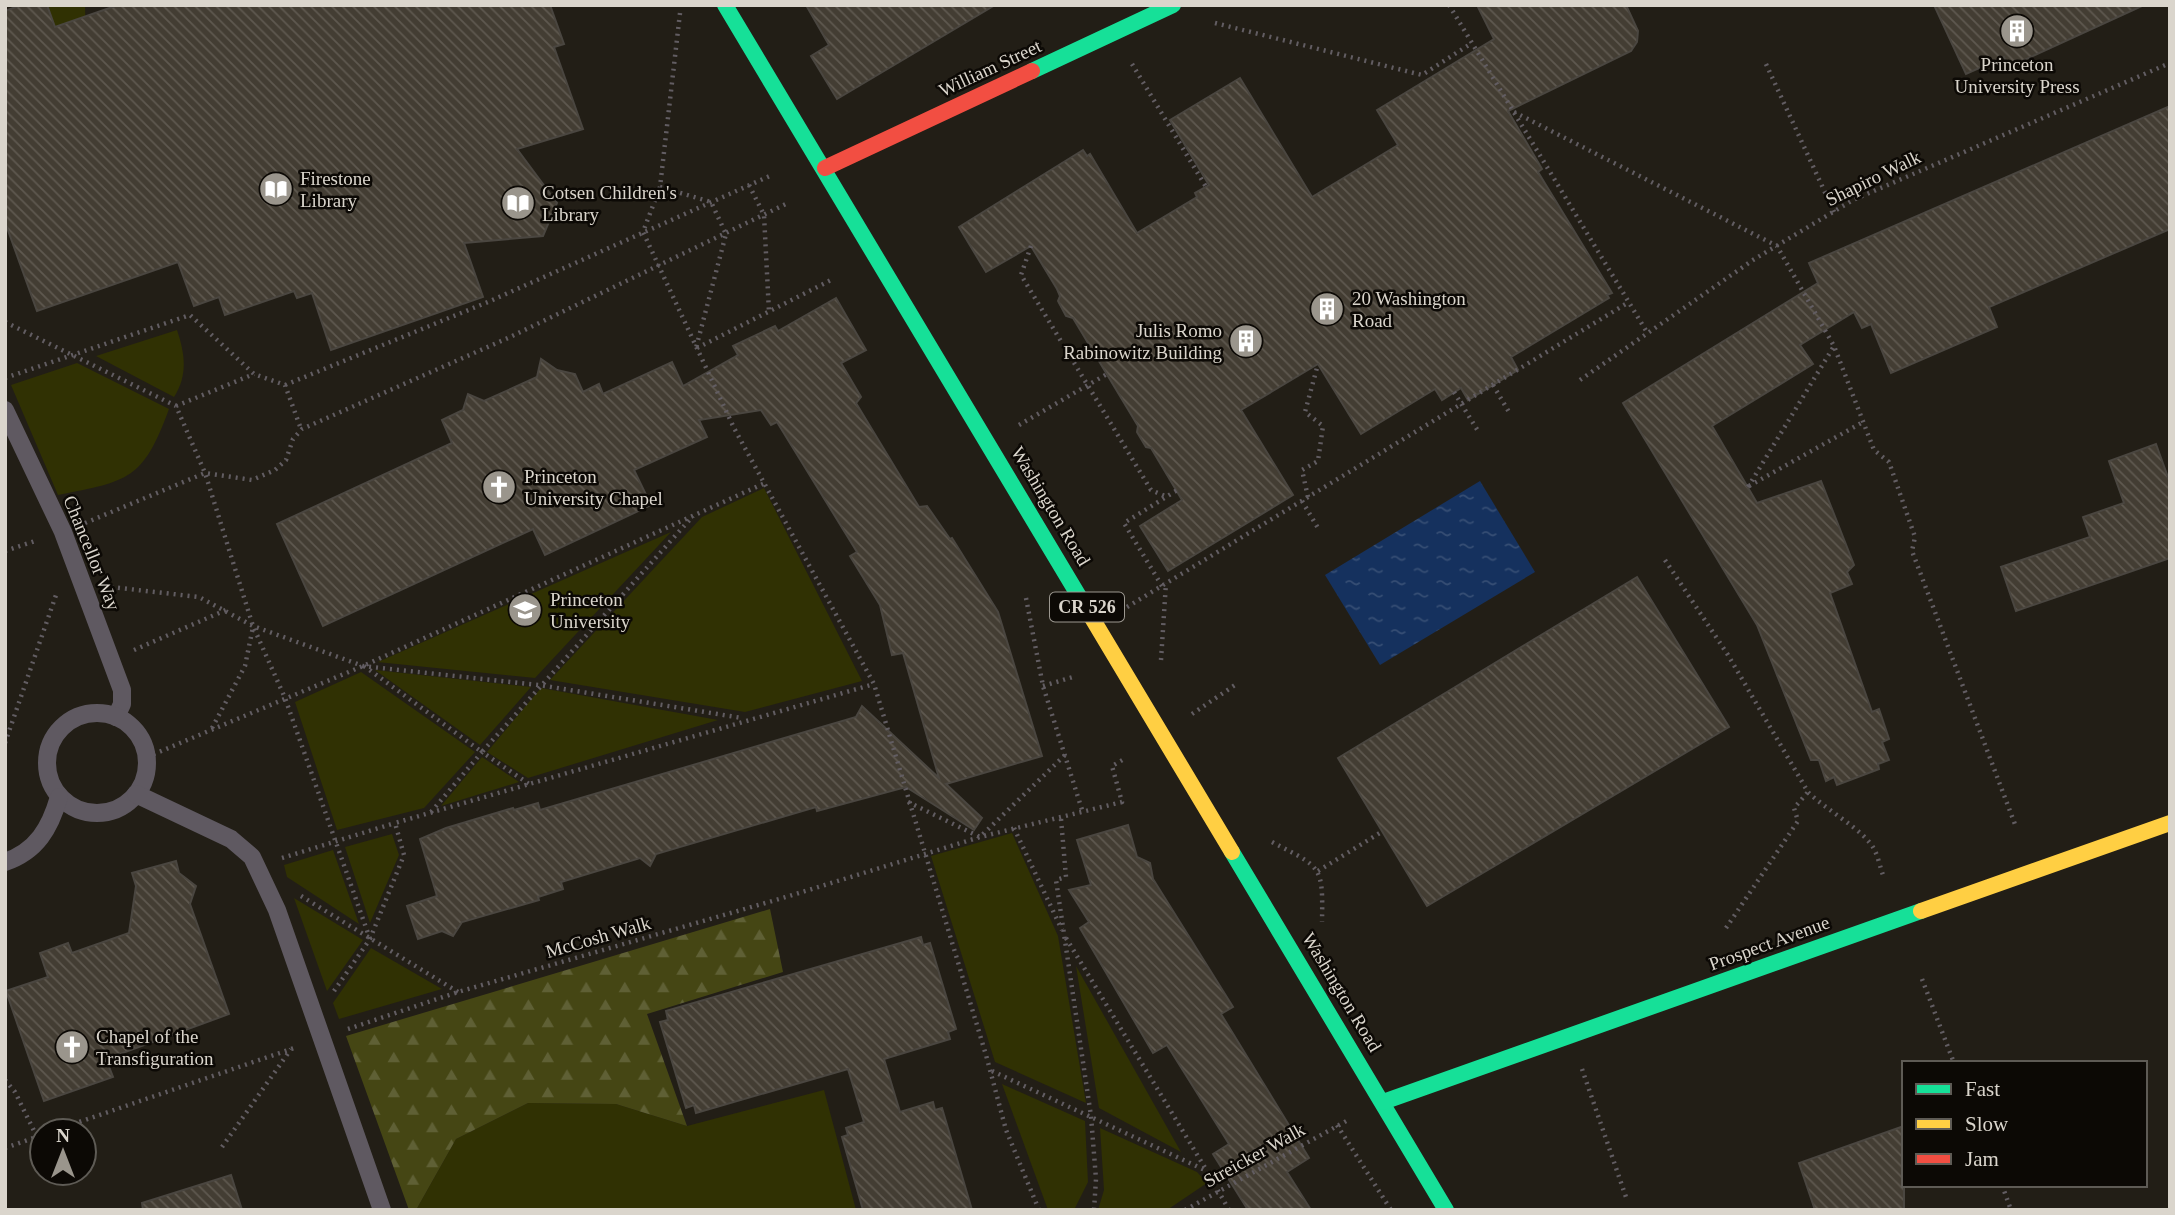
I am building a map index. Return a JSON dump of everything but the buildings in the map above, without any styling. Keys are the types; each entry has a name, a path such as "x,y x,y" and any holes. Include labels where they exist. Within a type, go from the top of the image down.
{"main road":[{"name":"Washington Road","path":"725,5 825,168 1446,1210"},
{"name":"William Street","path":"825,168 1173,5"},
{"name":"Prospect Avenue","path":"1383,1102 2170,823"}],"lane":[{"name":"Chancellor Way","path":"5,410 63,532 122,690 122,704 116,717"},
{"path":"98,713 116,717 130,726 141,740 147,757 145,779 136,794 124,806 98,813 73,808 59,797 50,784 46,767 48,750 56,734 69,721 98,713"},
{"path":"136,794 231,839 252,857 277,910 319,1038 382,1210"},
{"path":"5,862 19,857 37,845 52,821 59,797"}],"path":[{"path":"1449,5 1648,334"},
{"path":"680,13 660,187 643,232 734,428 874,684 991,1071 1006,1130 1039,1210"},
{"path":"1216,23 1422,75 1472,43"},
{"path":"1132,63 1206,187"},
{"name":"Shapiro Walk","path":"1580,380 1777,246 1880,187 2170,63"},
{"path":"1766,64 1834,212"},
{"path":"1514,112 1777,246 1834,346 1874,450 1889,462 1915,537 1912,551 2016,827"},
{"path":"5,379 190,315 254,374 285,385 488,302 772,175"},
{"path":"749,185 764,215 769,312"},
{"path":"660,187 711,202 726,234 696,349"},
{"path":"63,532 205,473 252,480 275,470 286,460 293,439 302,429 658,268 788,203"},
{"path":"1031,246 1021,275 1151,491 1167,497"},
{"path":"696,349 833,279"},
{"path":"1127,607 1629,302"},
{"path":"5,322 176,405 205,473 253,626 285,698 370,939"},
{"path":"1834,346 1748,487 1863,422"},
{"path":"1308,497 1301,470 1318,461 1323,426 1305,411 1318,364"},
{"path":"176,405 254,374"},
{"path":"1018,426 1107,374"},
{"path":"285,385 302,429"},
{"path":"1493,385 1509,411"},
{"path":"1454,392 1478,431"},
{"path":"147,757 363,666 765,483"},
{"path":"1161,664 1164,584 1124,523 1179,489"},
{"path":"1302,501 1318,528"},
{"path":"430,812 539,685 696,513"},
{"path":"5,743 71,552"},
{"path":"1665,561 1728,655 1808,792 1826,810 1862,834 1875,849 1883,875"},
{"path":"83,584 199,597 253,626 363,666 539,685 746,719"},
{"path":"1026,598 1043,686 1083,813"},
{"path":"111,660 227,610"},
{"path":"212,729 245,666 253,626"},
{"path":"363,666 529,784"},
{"path":"1043,686 1073,677"},
{"path":"257,866 430,812 874,684"},
{"path":"1191,715 1235,685"},
{"path":"908,802 980,837 1065,755"},
{"name":"McCosh Walk","path":"93,1117 458,992 980,837 1122,802 1112,766 1126,758"},
{"path":"1726,928 1798,821 1794,807 1808,792"},
{"path":"1061,819 1066,877 1056,880 1091,1116 1097,1179 1094,1210"},
{"path":"332,993 370,939 404,855 395,823"},
{"path":"1014,828 1065,936 1229,1210"},
{"path":"1318,871 1382,831"},
{"path":"1271,842 1312,863 1318,871 1323,879 1322,922"},
{"path":"294,891 458,992"},
{"path":"1922,979 1953,1061"},
{"path":"1570,1035 1627,1200"},
{"path":"222,1147 292,1049"},
{"path":"991,1071 1207,1171"},
{"path":"5,1080 29,1117"},
{"name":"Streicker Walk","path":"1185,1210 1337,1125 1391,1210"},
{"path":"5,1148 28,1140"},
{"path":"2003,1187 2011,1210"}],"shaded area":[{"path":"47,5 85,5 86,47 61,41"},
{"path":"177,330 184,364 182,381 174,397 96,356"},
{"path":"77,363 169,409 151,450 130,473 102,486 58,495 11,385"},
{"path":"764,488 862,681 745,712 550,680 702,517"},
{"path":"671,532 535,678 377,662 378,662"},
{"path":"375,670 531,687 480,745"},
{"path":"361,672 475,752 424,808 337,830 295,702"},
{"path":"541,688 718,720 528,778 487,752"},
{"path":"482,757 519,782 441,806"},
{"path":"1012,833 1058,936 1086,1103 995,1062 931,856"},
{"path":"392,834 399,855 370,923 345,847"},
{"path":"333,850 359,924 287,877 284,865"},
{"path":"294,898 363,940 327,991"},
{"path":"371,948 442,989 339,1019 333,1003"},
{"path":"1076,966 1181,1152 1099,1108"},
{"path":"1002,1084 1085,1121 1088,1182 1074,1210 1048,1210"},
{"path":"824,1090 856,1210 416,1210 456,1139 528,1103 616,1104 687,1126"},
{"path":"1100,1128 1197,1172 1207,1183 1167,1210 1098,1210 1104,1190"}],"green space":[{"path":"770,909 783,972 647,1014 687,1126 616,1104 528,1103 456,1139 416,1210 409,1210 346,1036"}],"water":[{"path":"1480,481 1535,572 1380,665 1325,575"}],"traffic: fast":[{"path":"725,5 1089,613"},
{"path":"1032,71 1173,5"},
{"path":"1232,852 1446,1210"},
{"path":"1383,1102 1921,911"}],"traffic: slow":[{"path":"1089,613 1232,852"},
{"path":"1921,911 2170,823"}],"traffic: jam":[{"path":"825,168 1032,71"}],"place":[{"name":"Princeton University Press","path":"2017,31"},
{"name":"Firestone Library","path":"276,189"},
{"name":"Cotsen Children's Library","path":"518,203"},
{"name":"20 Washington Road","path":"1327,309"},
{"name":"Julis Romo Rabinowitz Building","path":"1246,341"},
{"name":"Princeton University Chapel","path":"499,487"},
{"name":"Princeton University","path":"525,610"},
{"name":"Chapel of the Transfiguration","path":"72,1047"}]}
